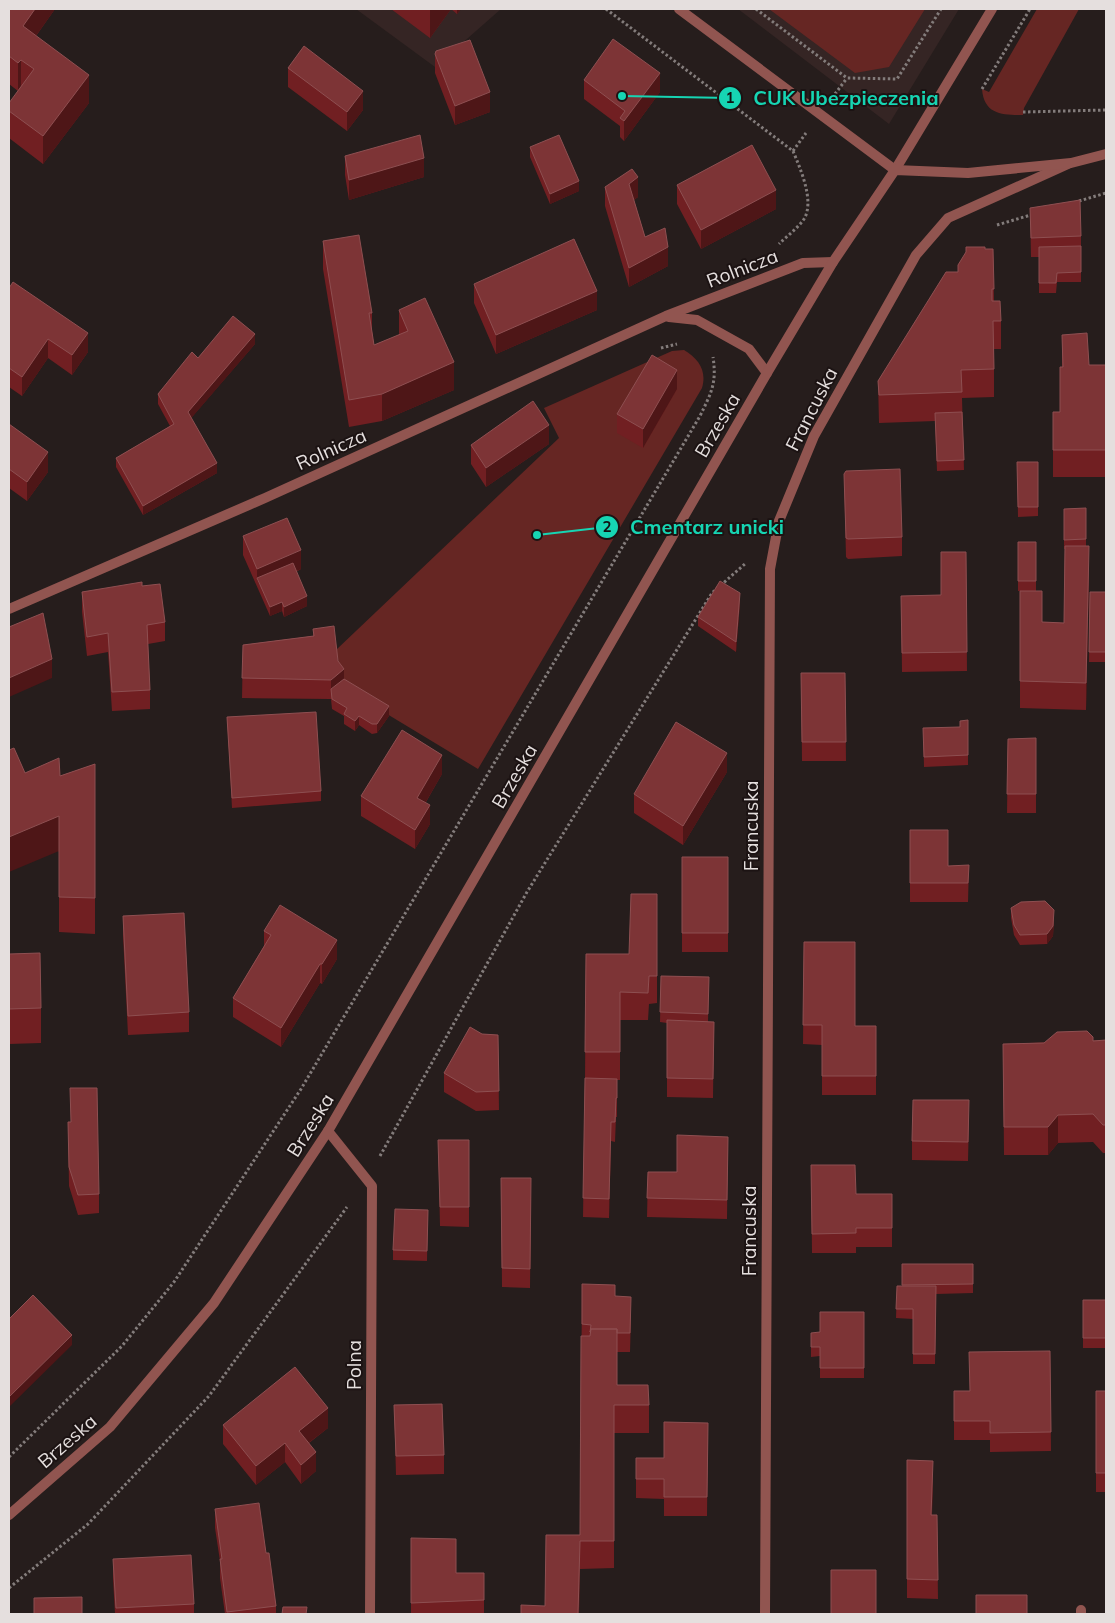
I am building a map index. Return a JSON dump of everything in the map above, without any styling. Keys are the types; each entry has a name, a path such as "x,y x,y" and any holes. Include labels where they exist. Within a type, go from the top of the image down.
{"street":[{"path":"679,9 895,170 968,173 1071,163 1106,154"},
{"name":"Brzeska","path":"9,1515 110,1426 170,1358 214,1304 328,1131 767,373 833,262 895,170 992,9"},
{"name":"Francuska","path":"765,1614 770,569 779,522 814,436 916,255 948,218 1071,163"},
{"name":"Rolnicza","path":"9,609 265,498 666,316 803,263 833,262"},
{"path":"666,316 697,320 716,330 749,349 767,373"},
{"name":"Polna","path":"328,1131 372,1186 370,1614"}],"path":[{"path":"606,9 793,151 806,186 808,204 805,218 776,247"},
{"path":"756,9 847,78 898,78 940,9"},
{"path":"982,90 1030,9"},
{"path":"1023,112 1106,110"},
{"path":"1070,204 1106,193"},
{"path":"996,226 1042,212"},
{"path":"9,1457 122,1346 174,1282 301,1089 700,416 712,390 716,374 713,354"},
{"path":"9,1588 88,1524 209,1396 367,1180 527,892 701,609 712,593 752,558"}],"shaded area":[{"path":"356,9 501,9 435,67"},
{"path":"738,9 959,9 889,124"},
{"path":"769,9 925,9 889,67 855,73"},
{"path":"1037,9 1079,9 1024,108 1023,115 1008,115 996,112 986,104 982,89 989,92"},
{"path":"684,350 694,357 701,366 703,376 702,388 478,769 344,688 336,650 559,438 544,408 672,351"}],"building":[{"path":"9,9 35,9 23,26 89,75 43,136 9,111 9,103 34,69 21,60 18,63 9,56"},
{"path":"613,39 660,73 624,121 620,118 625,111 584,80"},
{"path":"470,40 490,92 455,106 435,54 436,51"},
{"path":"304,46 363,91 347,112 288,68"},
{"path":"420,135 424,158 349,180 345,156"},
{"path":"559,135 579,181 550,194 530,147"},
{"path":"752,145 776,190 701,230 677,185"},
{"path":"632,169 638,177 629,184 645,237 665,228 668,247 629,268 605,187"},
{"path":"1080,200 1081,236 1031,238 1030,208"},
{"path":"359,235 372,313 369,313 374,345 408,331 399,310 425,298 454,362 382,394 349,400 323,241"},
{"path":"574,239 597,291 496,335 474,284"},
{"path":"1081,246 1081,272 1057,273 1056,283 1039,283 1039,247"},
{"path":"966,247 993,249 994,289 992,289 992,301 1000,301 1001,321 993,321 994,369 961,370 962,392 879,395 878,381 946,272 958,272 958,265 966,252"},
{"path":"13,282 88,333 72,355 48,339 22,377 9,368 9,288"},
{"path":"233,316 255,334 188,412 217,463 143,506 116,458 174,424 158,394 192,352 198,358"},
{"path":"1087,333 1089,365 1106,365 1106,450 1053,450 1053,412 1060,412 1060,367 1063,367 1062,335"},
{"path":"652,355 677,370 643,429 617,414"},
{"path":"533,401 549,425 486,468 471,445"},
{"path":"962,412 964,460 937,461 935,413"},
{"path":"9,424 48,452 27,482 9,469"},
{"path":"1017,462 1038,462 1038,507 1018,507"},
{"path":"900,469 902,537 846,538 844,474 846,471"},
{"path":"1086,508 1086,539 1064,540 1064,509"},
{"path":"287,518 301,550 257,569 243,536"},
{"path":"1018,542 1036,542 1036,581 1018,581"},
{"path":"1065,546 1089,546 1086,683 1020,681 1020,591 1042,591 1042,622 1064,623"},
{"path":"941,552 966,552 967,652 902,653 901,596 941,595"},
{"path":"293,563 307,596 284,607 282,602 270,607 257,578"},
{"path":"720,581 740,593 736,642 698,617"},
{"path":"142,582 142,586 160,584 165,622 147,625 150,690 112,692 108,633 87,637 82,592"},
{"path":"1090,592 1106,592 1106,652 1089,652"},
{"path":"43,613 52,659 9,678 9,627"},
{"path":"334,626 338,661 344,669 331,680 242,678 243,645 314,636 313,629"},
{"path":"801,673 845,673 846,742 802,742"},
{"path":"344,679 389,706 377,724 372,724 359,716 355,721 344,714 347,708 332,699 331,689"},
{"path":"316,712 321,791 232,798 227,717"},
{"path":"968,720 968,755 924,757 923,728 960,727 960,721"},
{"path":"676,722 727,753 683,826 634,794"},
{"path":"402,730 442,755 417,798 430,805 415,830 361,796"},
{"path":"1036,738 1036,794 1007,794 1008,739"},
{"path":"14,748 25,773 59,758 60,776 95,764 95,898 59,897 59,816 9,837 9,750"},
{"path":"910,830 948,830 948,866 969,865 968,883 910,883"},
{"path":"682,857 728,857 728,933 682,933"},
{"path":"631,894 657,894 657,976 649,976 648,993 620,992 620,1052 585,1052 586,954 629,954"},
{"path":"1045,901 1054,910 1053,926 1047,934 1020,935 1014,925 1011,908 1021,902"},
{"path":"280,905 337,940 281,1028 233,998 271,935 264,931"},
{"path":"184,913 189,1012 128,1016 123,916"},
{"path":"804,942 855,942 855,1026 876,1026 876,1076 822,1076 822,1025 803,1025"},
{"path":"40,953 41,1008 9,1009 9,954"},
{"path":"661,976 709,977 708,1014 660,1012"},
{"path":"667,1020 714,1022 713,1079 667,1078"},
{"path":"470,1027 482,1034 498,1035 499,1091 476,1092 444,1073"},
{"path":"1087,1031 1093,1037 1093,1041 1106,1040 1106,1125 1103,1125 1093,1114 1058,1115 1048,1127 1004,1127 1003,1044 1044,1043 1057,1032"},
{"path":"585,1078 617,1079 615,1122 611,1122 609,1199 583,1198"},
{"path":"70,1088 97,1088 99,1194 78,1195 69,1167 68,1122 71,1122"},
{"path":"913,1100 969,1100 968,1142 912,1141"},
{"path":"677,1135 728,1137 727,1200 647,1198 648,1172 677,1172"},
{"path":"438,1140 469,1140 469,1207 440,1207"},
{"path":"811,1165 855,1165 856,1194 892,1194 892,1228 856,1228 856,1233 812,1234"},
{"path":"501,1178 531,1178 530,1269 502,1268"},
{"path":"395,1209 428,1210 427,1251 393,1250"},
{"path":"902,1264 973,1264 973,1284 902,1285"},
{"path":"582,1284 615,1285 615,1296 631,1297 630,1333 617,1333 617,1329 591,1329 590,1332 591,1325 582,1324"},
{"path":"897,1286 936,1286 935,1354 913,1354 913,1309 896,1309"},
{"path":"33,1295 72,1335 9,1397 9,1319"},
{"path":"1083,1300 1106,1300 1106,1338 1083,1338"},
{"path":"820,1312 864,1312 864,1368 820,1368 820,1347 811,1347 811,1333 820,1332"},
{"path":"591,1329 617,1329 617,1385 648,1385 649,1405 614,1405 614,1541 580,1541 578,1614 521,1614 521,1605 545,1606 546,1535 580,1535 581,1336 590,1336"},
{"path":"1050,1351 1051,1432 990,1433 990,1421 954,1421 954,1391 970,1391 969,1352"},
{"path":"295,1367 328,1408 299,1431 316,1452 301,1465 285,1443 256,1466 223,1425"},
{"path":"1096,1391 1106,1391 1106,1473 1096,1473"},
{"path":"442,1404 444,1455 396,1456 394,1405"},
{"path":"664,1422 708,1423 707,1497 664,1497 664,1479 636,1479 636,1458 664,1458"},
{"path":"907,1460 933,1461 931,1515 937,1515 938,1580 907,1579"},
{"path":"259,1503 266,1553 269,1553 276,1606 227,1612 215,1509"},
{"path":"411,1538 456,1539 456,1573 484,1573 484,1600 411,1603"},
{"path":"191,1555 194,1604 116,1608 113,1559"},
{"path":"831,1570 876,1570 876,1614 831,1614"},
{"path":"976,1595 1027,1595 1027,1614 975,1614"},
{"path":"82,1597 82,1614 34,1614 34,1598"},
{"path":"283,1607 307,1607 306,1614 282,1614"}],"place":[{"name":"CUK Ubezpieczenia","path":"622,96"},
{"name":"Cmentarz unicki","path":"537,535"}]}
